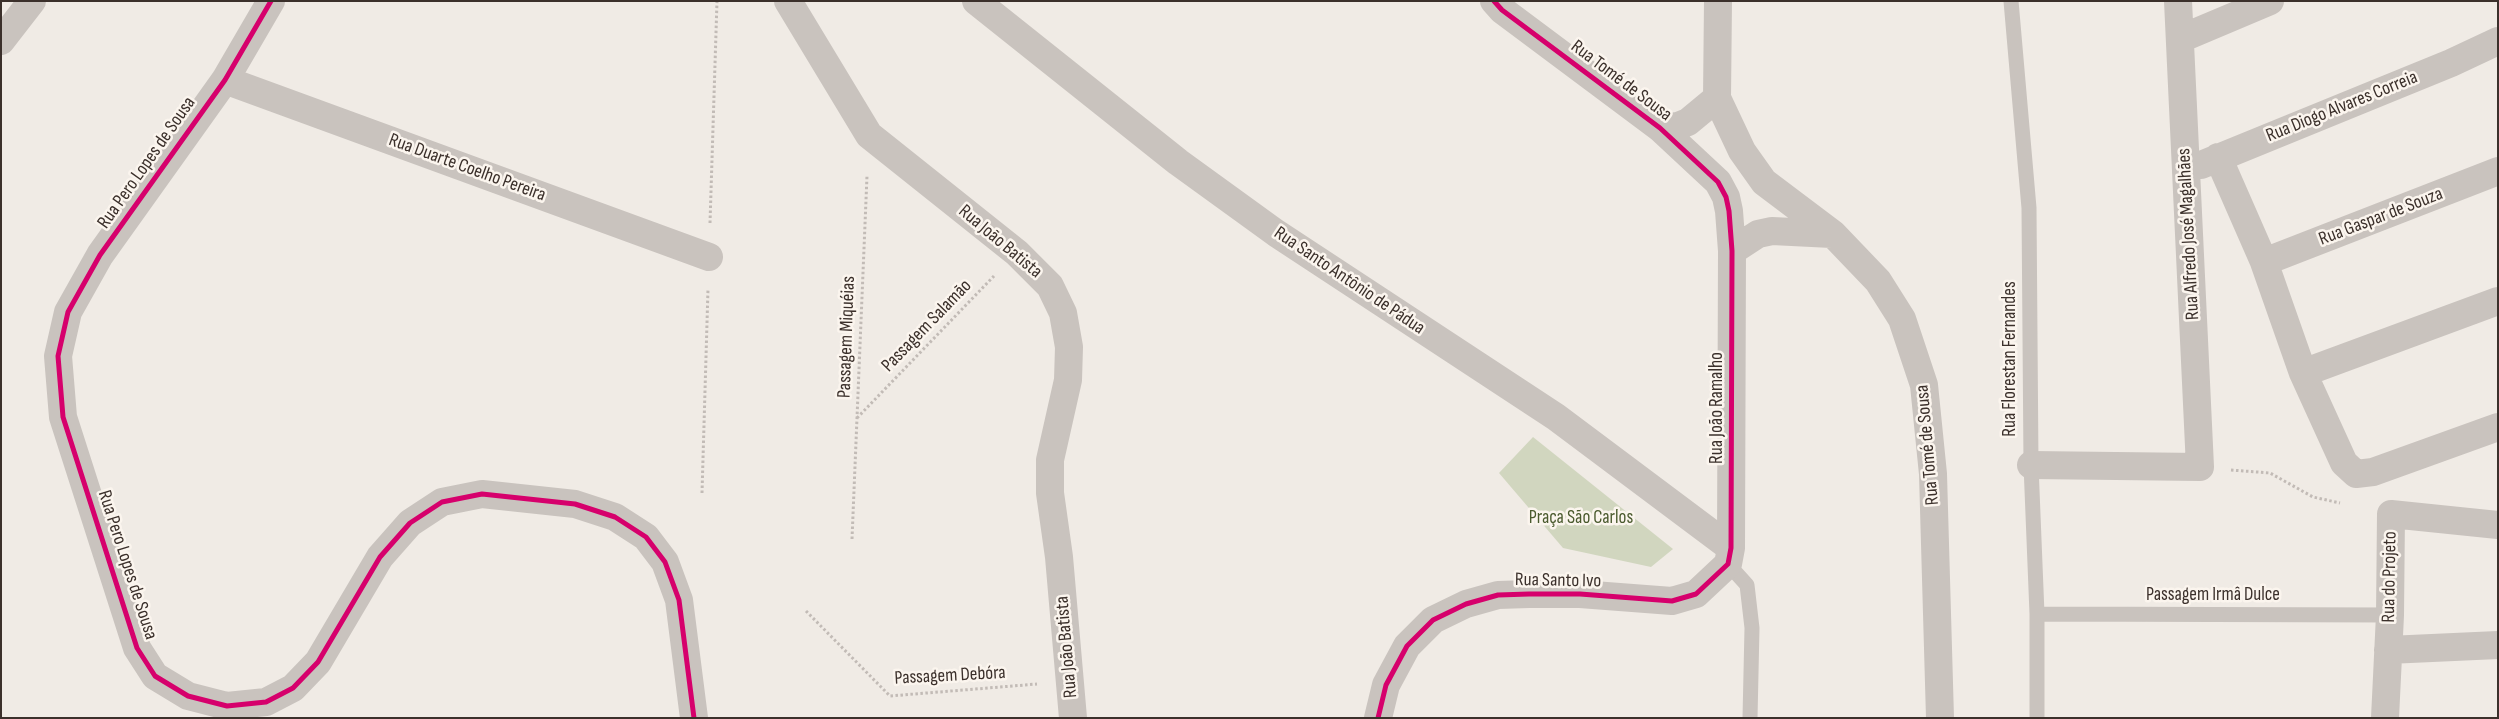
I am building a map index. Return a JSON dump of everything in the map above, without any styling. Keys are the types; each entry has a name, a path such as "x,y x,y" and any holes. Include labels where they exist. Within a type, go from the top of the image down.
{"street":[{"path":"1,41 32,1"},
{"name":"Rua Pero Lopes de Sousa","path":"271,1 225,80 100,255 68,312 58,356 63,417 137,648 155,676 188,696 227,706 266,702 292,688 318,662 380,557 410,523 442,502 482,494 575,504 615,517 646,537 665,562 679,600 694,718"},
{"name":"Rua João Batista","path":"788,1 869,135 1017,252 1050,286 1063,313 1069,347 1068,380 1050,460 1050,493 1059,557 1073,718"},
{"name":"Rua Santo Antônio de Pádua","path":"976,1 1178,162 1246,211 1556,417 1730,556"},
{"name":"Rua Tomé de Sousa","path":"1494,1 1502,10 1660,128 1718,182 1726,197 1729,211 1732,251"},
{"path":"1660,128 1678,126 1688,122 1716,98 1718,1"},
{"name":"Rua Alfredo José Magalhães","path":"2178,1 2200,467"},
{"path":"2180,39 2270,1"},
{"name":"Rua Diogo Alvares Correia","path":"2185,171 2451,63 2498,41"},
{"name":"Rua Duarte Coelho Pereira","path":"225,80 709,257"},
{"name":"Rua Tomé de Sousa","path":"1716,98 1742,151 1758,176 1784,199 1833,234 1878,281 1902,319 1924,385 1933,474 1940,718"},
{"path":"2218,158 2264,262 2303,373 2344,463 2356,474 2373,472 2498,428"},
{"name":"Rua Gaspar de Souza","path":"2264,262 2498,171"},
{"path":"1732,251 1758,234 1772,231 1833,234"},
{"name":"Rua João Ramalho","path":"1730,556 1732,251"},
{"path":"2303,373 2498,301"},
{"path":"2031,465 2200,467"},
{"name":"Rua do Projeto","path":"2385,718 2390,616 2391,514 2498,525"},
{"name":"Rua Santo Ivo","path":"1378,718 1386,685 1407,646 1433,620 1466,604 1498,595 1530,594 1580,594 1672,601 1696,594 1730,556"},
{"path":"2388,650 2498,645"}],"lane":[{"name":"Rua Florestan Fernandes","path":"2011,1 2030,208 2031,465 2037,614 2037,718"},
{"path":"1730,556 1747,584 1752,628 1750,718"},
{"name":"Passagem Irmâ Dulce","path":"2037,614 2390,616"}],"path":[{"path":"2200,467 2270,473 2312,497 2391,514"}],"green space":[{"name":"Praça São Carlos","path":"1533,437 1673,549 1651,567 1563,548 1499,473"}],"cycle path":[{"path":"271,1 225,80 100,255 68,312 58,356 63,417 137,648 155,676 188,696 227,706 266,702 293,688 318,662 380,557 410,523 442,502 482,494 575,504 615,517 646,537 665,562 679,600 694,718"},
{"path":"1378,718 1386,685 1407,646 1433,620 1466,604 1498,595 1529,594 1580,594 1672,601 1696,594 1728,564 1731,548 1732,251 1726,197 1718,182 1660,128 1502,10 1494,1"}]}
